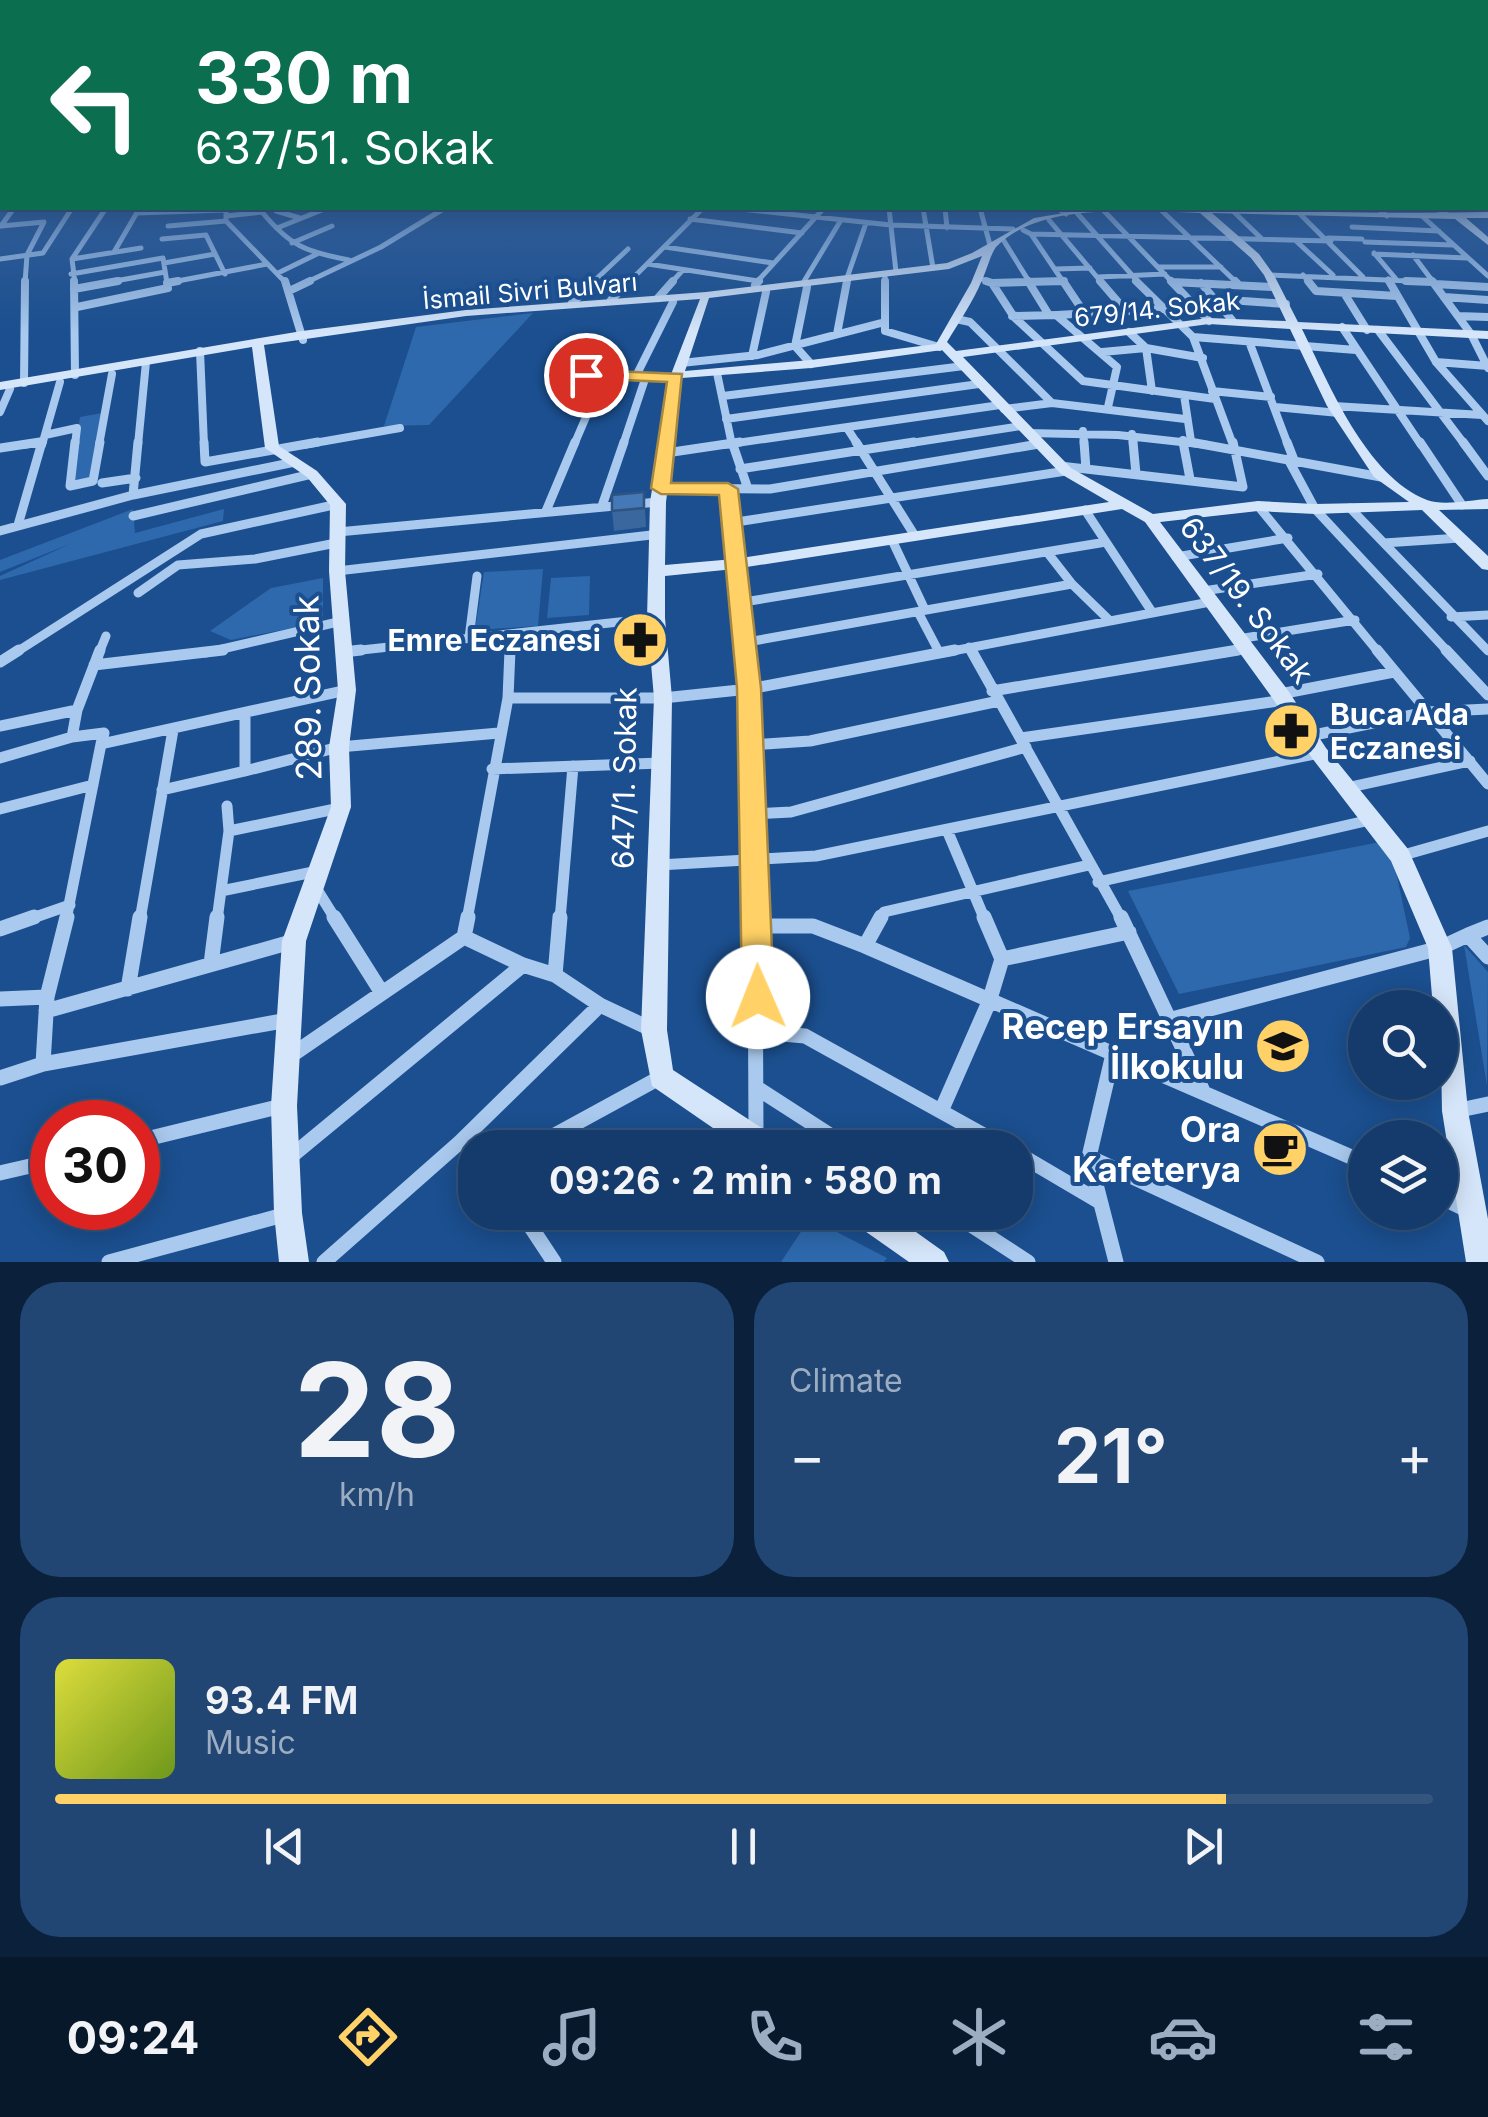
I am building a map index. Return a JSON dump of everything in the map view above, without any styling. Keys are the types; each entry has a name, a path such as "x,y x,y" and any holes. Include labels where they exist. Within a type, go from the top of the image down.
{"street":[{"path":"24,383 27,255 47,215"},
{"path":"0,259 43,253 68,215"},
{"path":"75,375 72,258 101,215"},
{"path":"114,252 136,215"},
{"path":"176,215 162,239 206,235 225,274"},
{"path":"168,226 222,215"},
{"path":"227,215 278,273 289,291 302,338"},
{"path":"267,215 280,235 292,243 317,254 350,261"},
{"path":"290,215 301,218"},
{"path":"277,228 309,215"},
{"path":"289,291 381,247 434,215"},
{"path":"611,300 695,215"},
{"path":"791,215 1064,235 1454,245"},
{"path":"752,356 758,288 773,263 819,215"},
{"path":"890,215 891,275 885,331 950,353"},
{"path":"924,215 933,268"},
{"path":"946,215 947,228"},
{"path":"982,215 990,248"},
{"name":"İsmail Sivri Bulvarı","path":"891,275 971,271 990,248 1058,215"},
{"path":"1060,215 1064,235 1125,310"},
{"path":"730,524 893,501 1071,469 1243,486 1235,449 1193,337 1160,309 1099,236 1062,215"},
{"path":"1108,215 1209,321"},
{"path":"1166,215 1239,285"},
{"path":"1209,215 1272,281 1337,409 1382,478"},
{"path":"1233,215 1263,240"},
{"path":"1303,215 1363,277"},
{"name":"İsmail Sivri Bulvarı","path":"1332,215 1433,215"},
{"path":"1465,215 1488,242"},
{"path":"1342,216 1392,279 1397,296 1436,362 1486,417"},
{"path":"1422,216 1488,276"},
{"path":"690,219 802,233"},
{"path":"795,346 805,285 841,220"},
{"path":"0,226 44,222"},
{"path":"837,334 847,280 866,223"},
{"path":"292,243 332,226"},
{"path":"1352,228 1439,231"},
{"path":"1473,228 1488,229"},
{"path":"1022,231 1055,269 1085,314"},
{"name":"İsmail Sivri Bulvarı","path":"990,248 1022,231"},
{"path":"1004,240 1052,315 1117,367 1108,407"},
{"path":"1296,240 1334,276"},
{"path":"72,258 141,248"},
{"path":"665,248 773,263"},
{"path":"573,306 628,249"},
{"path":"71,274 215,254"},
{"path":"278,273 317,254"},
{"path":"1374,254 1488,264"},
{"path":"1413,255 1485,352 1487,366 1436,362"},
{"path":"76,306 168,288 163,260"},
{"path":"167,283 267,264"},
{"path":"648,264 758,288"},
{"path":"1098,277 1220,267"},
{"name":"İsmail Sivri Bulvarı","path":"3,388 302,338 611,300 805,285 933,268 971,271"},
{"path":"1055,269 1090,268"},
{"path":"658,298 683,270"},
{"path":"971,271 1028,282 1064,281"},
{"path":"971,271 1012,316 1083,381 1337,409 1396,408 1486,417"},
{"path":"950,353 941,342 956,318 971,271"},
{"path":"74,289 166,272"},
{"path":"1172,282 1239,285 1303,275 1488,287"},
{"path":"1303,275 1316,291 1397,296"},
{"path":"1201,283 1232,320"},
{"name":"İsmail Sivri Bulvarı","path":"573,306 705,300 758,288"},
{"path":"1344,293 1488,476"},
{"path":"1444,298 1488,300"},
{"name":"647/1. Sokak","path":"662,1077 654,1030 662,698 656,618 660,495 678,372 705,300"},
{"path":"1215,300 1286,304"},
{"path":"602,506 641,376 673,302"},
{"path":"1012,316 1160,309"},
{"path":"1458,316 1488,318"},
{"path":"956,318 970,322 1052,402"},
{"name":"679/14. Sokak","path":"678,372 718,373 950,353 1209,321 1488,335"},
{"path":"586,375 678,372 884,322"},
{"path":"1342,328 1462,504"},
{"path":"1130,332 1146,348 1152,390"},
{"path":"1193,337 1356,350"},
{"path":"1250,344 1291,460 1315,509 1488,695"},
{"path":"258,346 272,448 303,468 338,504"},
{"path":"795,346 811,364"},
{"path":"1102,352 1146,348 1204,358"},
{"path":"723,396 950,353"},
{"name":"637/19. Sokak","path":"950,353 1030,434 1071,469 1150,519 1400,856 1440,948 1455,1112 1481,1262"},
{"path":"200,355 205,462 400,428"},
{"path":"134,495 146,365"},
{"name":"İsmail Sivri Bulvarı","path":"3,388 112,374 146,365"},
{"path":"718,373 732,444 748,489"},
{"path":"0,448 77,428 70,486 93,482 112,374"},
{"path":"546,512 604,375"},
{"path":"18,526 60,382"},
{"path":"726,419 979,384"},
{"path":"0,412 3,388"},
{"path":"1184,395 1190,480"},
{"path":"666,453 1052,402 1185,418"},
{"path":"848,428 915,536"},
{"path":"1071,469 1083,431"},
{"path":"740,469 861,451 1030,434 1083,431 1187,440 1382,478 1426,506 1488,565"},
{"path":"138,592 178,565 255,559 337,537 602,506 660,495 876,473 1030,434"},
{"path":"1132,434 1136,474"},
{"path":"0,530 134,495 303,468"},
{"path":"133,516 303,468"},
{"path":"102,483 136,478"},
{"path":"728,489 752,744 760,1130"},
{"path":"0,662 201,534 338,504"},
{"name":"289. Sokak","path":"294,1262 284,1106 294,942 342,808 339,747 347,690 337,570 338,504"},
{"path":"659,572 1125,504"},
{"path":"1150,519 1258,506 1315,509 1488,504"},
{"path":"1258,506 1488,784"},
{"path":"1350,508 1488,651"},
{"path":"1085,510 1152,612"},
{"path":"337,570 660,534"},
{"path":"1176,557 1288,538"},
{"path":"1384,543 1460,538"},
{"path":"892,540 911,576 939,652"},
{"path":"738,603 1106,542"},
{"path":"1047,552 1072,584 1108,619"},
{"path":"508,698 662,698 749,688 1152,612 1318,574"},
{"path":"470,638 477,576"},
{"path":"742,643 1072,584"},
{"path":"1451,616 1488,615"},
{"path":"344,652 656,618"},
{"path":"752,744 810,741 996,696 1354,620"},
{"path":"94,665 219,650 342,621"},
{"path":"288,1058 464,937 508,698 510,634"},
{"path":"72,736 77,710 106,636"},
{"path":"968,647 1098,882 1130,932 1202,1089"},
{"path":"755,814 790,812 1023,742 1282,697 1394,672"},
{"path":"101,744 347,690"},
{"path":"659,866 816,856 1058,806 1428,712 1488,709"},
{"path":"0,726 77,710"},
{"path":"245,714 245,770"},
{"path":"128,989 173,730"},
{"path":"162,790 339,747 499,732"},
{"path":"0,758 72,736 104,733 47,1004 43,1064"},
{"path":"1346,788 1470,761"},
{"path":"492,770 661,763"},
{"path":"555,975 572,766"},
{"path":"0,809 93,785"},
{"path":"212,964 228,831 227,806"},
{"path":"228,831 342,808"},
{"path":"1098,882 1371,820"},
{"path":"942,1109 989,1002 1002,959 947,830"},
{"path":"1400,856 1488,831"},
{"path":"866,946 884,912 1089,865"},
{"path":"221,890 316,877 382,993"},
{"path":"0,929 70,905"},
{"path":"757,926 813,926 866,946 1348,1155"},
{"path":"1172,1019 1440,948 1488,927"},
{"path":"1002,959 1130,932"},
{"path":"1468,935 1488,958"},
{"path":"464,937 523,965 555,975 600,1005 654,1030"},
{"path":"0,999 47,1004 128,989 294,942"},
{"path":"288,1160 523,965"},
{"path":"472,1130 600,1005"},
{"path":"0,1078 43,1064 288,1020"},
{"path":"758,1032 805,1036 977,1130"},
{"path":"1112,1054 1089,1157 1116,1262"},
{"path":"564,1130 662,1077 740,1130"},
{"path":"757,1088 822,1130"},
{"path":"1455,1112 1488,1104"},
{"path":"160,1136 284,1106"},
{"path":"324,1262 458,1144"},
{"path":"1089,1157 1317,1262"},
{"path":"1033,1163 1100,1202"},
{"path":"0,1173 30,1166"},
{"path":"1466,1179 1488,1182"},
{"path":"1458,1206 1470,1211"},
{"path":"109,1262 288,1214"},
{"path":"533,1230 554,1262"},
{"path":"885,1230 923,1259"},
{"path":"979,1230 1028,1262"}],"shaded area":[{"path":"533,313 429,425 384,426 416,327"},
{"path":"102,413 93,481 70,486 80,417"},
{"path":"133,509 135,533 224,509 223,521 0,580 0,576 70,544 0,572 0,560"},
{"path":"543,569 538,626 475,630 484,572"},
{"path":"590,576 589,615 547,618 551,578"},
{"path":"323,578 323,622 231,640 210,631 271,588"},
{"path":"1380,842 1395,867 1410,938 1406,947 1179,994 1128,891"},
{"path":"1464,945 1488,972 1487,1086"},
{"path":"802,1230 833,1230 887,1258 884,1262 781,1262"}],"building":[{"path":"644,492 644,508 612,511 612,495"}],"place":[{"name":"Emre Eczanesi","path":"640,640"},
{"name":"Buca Ada Eczanesi","path":"1291,731"},
{"name":"Recep Ersayın İlkokulu","path":"1283,1046"},
{"name":"Ora Kafeterya","path":"1280,1149"}],"route":[{"path":"586,375 676,378 661,488 728,489 749,688 758,997"}]}
